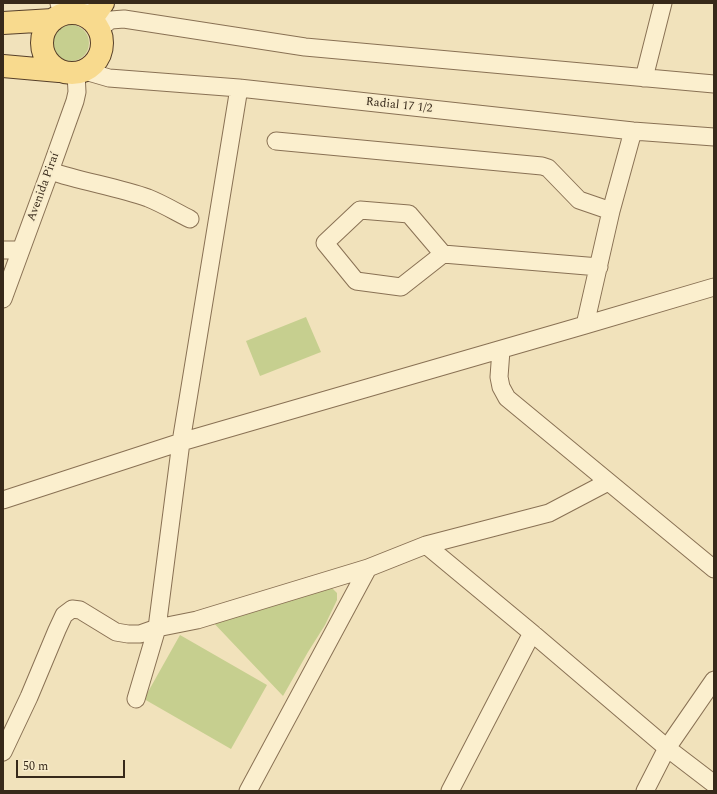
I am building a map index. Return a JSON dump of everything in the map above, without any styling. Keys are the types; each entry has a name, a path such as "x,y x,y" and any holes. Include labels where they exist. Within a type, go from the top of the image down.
{"main road":[{"path":"3,23 79,13"},
{"path":"79,13 102,38 102,49 98,59 92,66 73,72 51,66 45,57 42,47 42,37 46,27 79,13"},
{"name":"Radial 17 1/2","path":"3,66 73,72"}],"street":[{"path":"644,78 663,3"},
{"path":"79,13 112,20 124,19 305,47 714,84"},
{"name":"Radial 17 1/2","path":"73,72 109,78 240,88 632,131 714,137"},
{"name":"Avenida Piraí","path":"3,298 75,101 77,92 73,72"},
{"path":"136,699 157,628 181,442 240,88"},
{"path":"585,326 611,210 632,131"},
{"path":"276,140 542,166 548,168 579,200 611,210"},
{"path":"50,171 143,197 162,204 190,219"},
{"path":"443,254 409,214 360,210 325,243 356,281 401,287 443,254 598,267"},
{"path":"3,250 20,250"},
{"path":"3,500 181,442 585,326 714,287"},
{"path":"500,350 499,378 501,387 507,398 714,569"},
{"path":"3,752 29,697 64,615 72,609 80,610 116,632 140,634 157,628 197,620 368,568 426,546 549,513 608,482"},
{"path":"426,546 668,748 714,784"},
{"path":"248,791 368,568"},
{"path":"450,791 532,633"},
{"path":"644,791 668,748 714,680"}],"green space":[{"path":"71,25 84,30 89,43 84,56 71,61 58,56 53,43 58,30"},
{"path":"306,317 321,352 260,376 246,341"},
{"path":"332,588 337,593 337,600 325,625 283,696 209,618"},
{"path":"180,635 267,685 231,749 144,699"}]}
